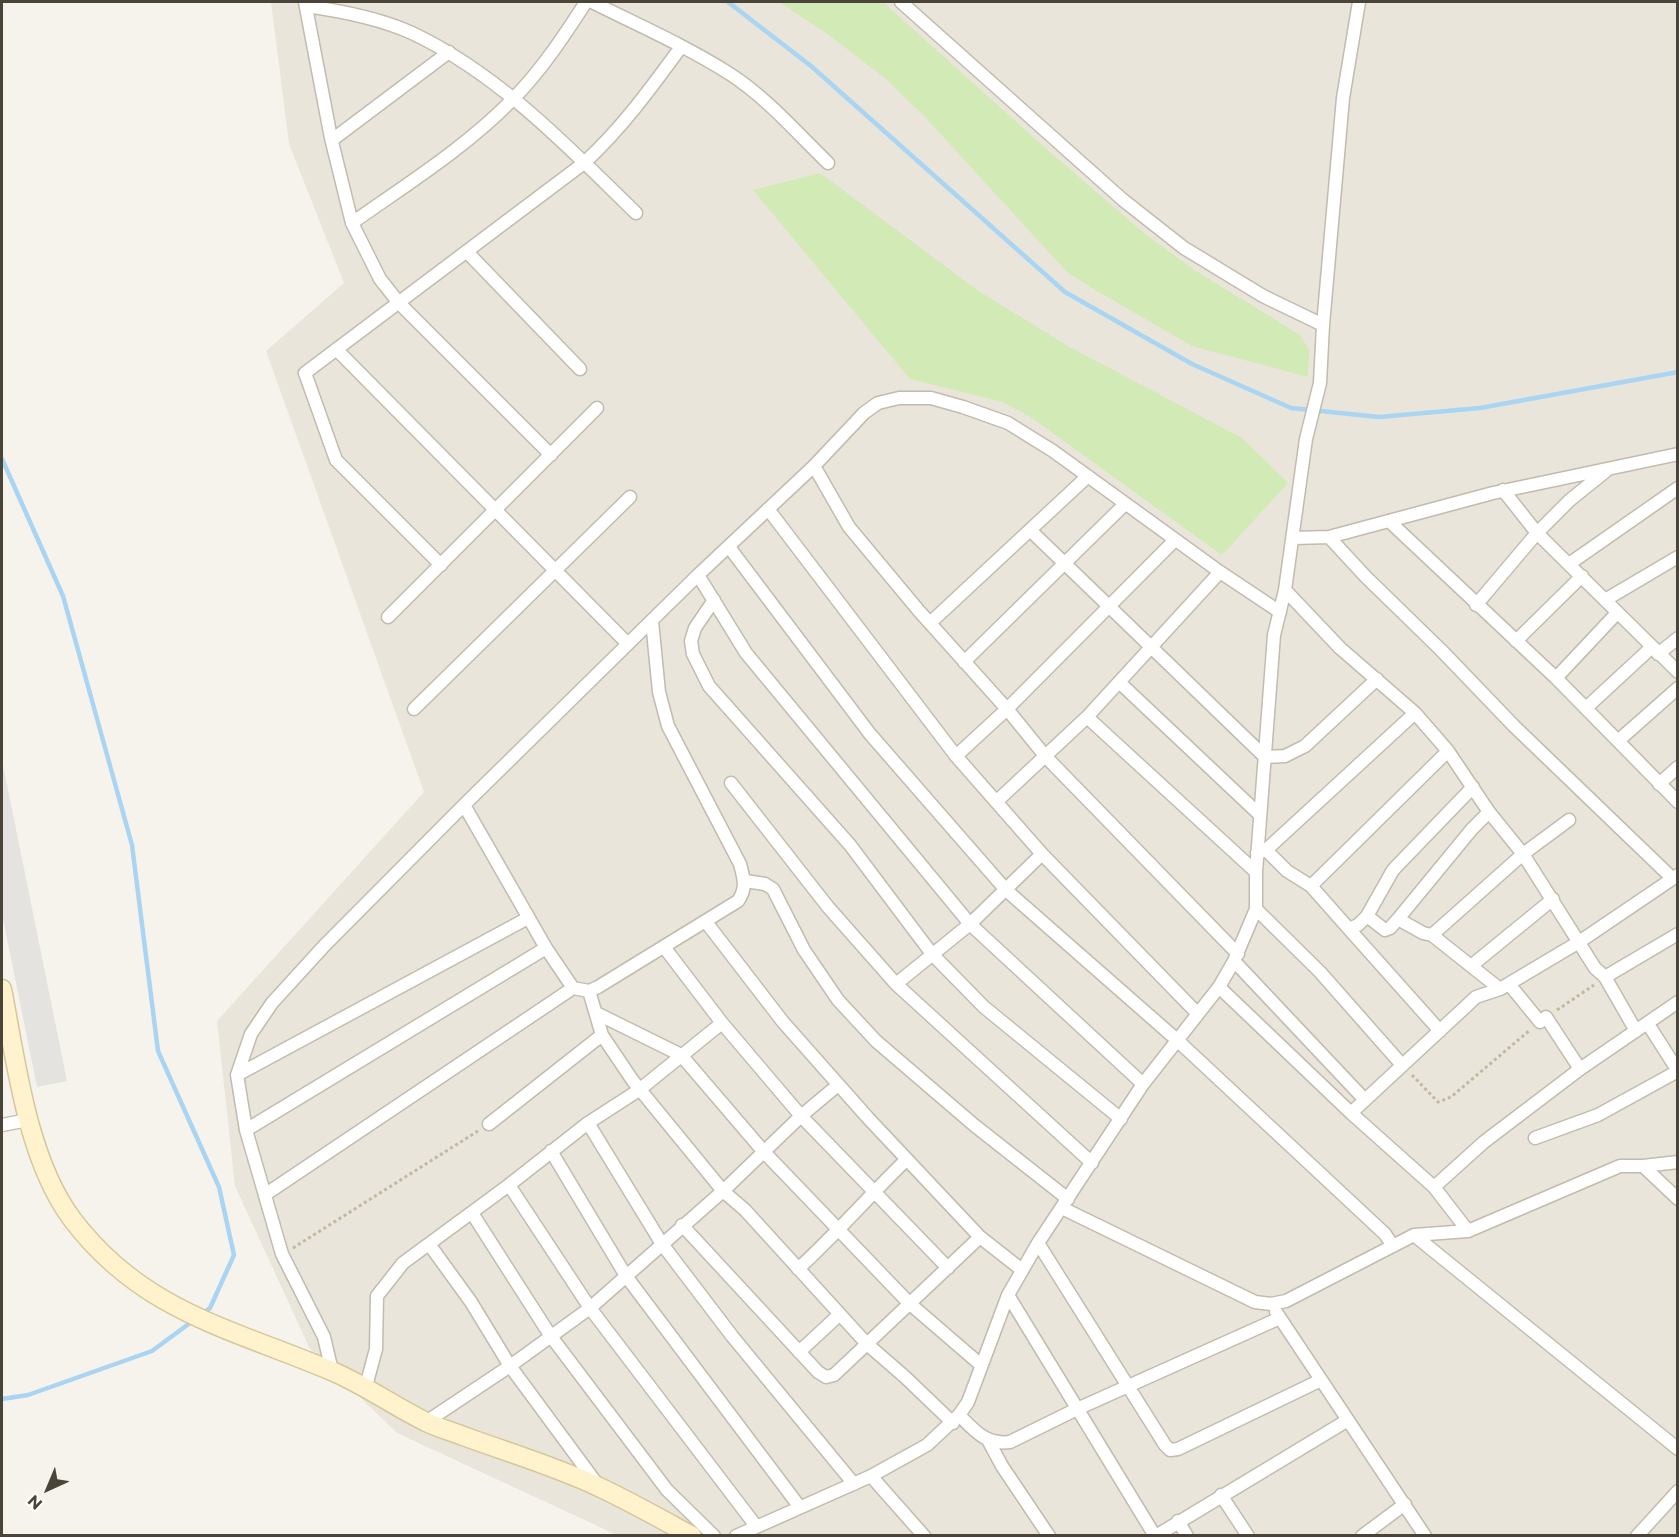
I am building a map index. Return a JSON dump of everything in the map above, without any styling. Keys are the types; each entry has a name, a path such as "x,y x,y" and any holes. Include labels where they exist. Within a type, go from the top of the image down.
{"street":[{"path":"352,223 456,149 487,124 542,67 586,2"},
{"path":"592,2 681,47 730,75 758,95 828,163"},
{"path":"901,2 1123,201 1184,248 1263,296 1323,325"},
{"path":"736,1536 799,1506 871,1476 927,1445 956,1419 968,1402 1008,1295 1022,1270 1143,1084 1219,987 1236,957 1256,909 1256,872 1262,852 1260,815 1274,635 1294,538 1306,439 1320,383 1343,98 1359,2"},
{"path":"550,454 399,303 380,279 352,223 332,140 306,4 379,21 411,33 449,52 474,68 513,99 636,213"},
{"path":"441,565 336,460 304,374 584,163 609,140 640,103 681,47"},
{"path":"332,140 449,52"},
{"path":"467,252 580,369"},
{"path":"337,350 628,644"},
{"path":"332,1371 324,1337 282,1254 246,1131 237,1076 251,1034 272,1004 324,946 698,575 814,466 864,413 878,403 899,398 932,398 1008,423 1053,451 1220,572 1280,612"},
{"path":"388,617 597,408"},
{"path":"1294,538 1329,537 1503,490 1677,454"},
{"path":"814,466 849,527 930,623 1046,756 1236,957 1365,1100"},
{"path":"1476,605 1537,533 1570,500 1607,470"},
{"path":"930,623 1088,476"},
{"path":"1569,564 1677,488"},
{"path":"1503,490 1537,533 1677,672"},
{"path":"414,709 630,497"},
{"path":"964,662 1125,504"},
{"path":"768,509 956,756 1042,854 1198,1014"},
{"path":"1389,521 1556,678 1677,802"},
{"path":"1030,530 1265,757 1285,756 1305,746 1377,679"},
{"path":"1329,537 1514,726 1675,876 1579,942 1504,986 1476,997 1351,1113"},
{"path":"956,756 1007,709 1175,540"},
{"path":"729,547 870,734 1006,890 1177,1040 1384,1234 1393,1246"},
{"path":"1605,600 1677,557"},
{"path":"996,802 1086,717 1220,572"},
{"path":"698,575 746,653 970,924 1143,1084"},
{"path":"1516,641 1582,576"},
{"path":"1285,590 1340,648 1415,713 1448,751 1489,812 1523,854 1595,968 1605,977 1636,1031"},
{"path":"714,600 695,628 691,640 693,654 710,686 850,845 932,954 984,1007 1121,1119"},
{"path":"1556,678 1617,613"},
{"path":"266,1194 573,988 589,991 738,901 744,892 745,881 740,864 668,726 659,692 652,621"},
{"path":"1586,708 1655,650 1677,638"},
{"path":"1119,682 1260,815"},
{"path":"1619,740 1677,688"},
{"path":"1262,852 1415,713"},
{"path":"1086,717 1256,872"},
{"path":"1311,886 1448,751"},
{"path":"1659,784 1677,767"},
{"path":"731,783 828,907 896,984 1092,1163"},
{"path":"1349,929 1358,925 1367,916 1393,870 1473,787"},
{"path":"464,805 528,918 573,988"},
{"path":"1367,916 1385,930 1390,928 1472,829 1489,812"},
{"path":"1432,935 1523,854 1569,820"},
{"path":"1262,852 1311,886 1440,1031"},
{"path":"896,984 970,924 1042,854"},
{"path":"745,881 765,884 774,889 804,950 838,1000 876,1041 1065,1204 1255,1302 1271,1304 1286,1301 1414,1235 1468,1231 1620,1166 1677,1162"},
{"path":"1471,966 1553,899"},
{"path":"1256,909 1320,972 1402,1065"},
{"path":"237,1076 528,918"},
{"path":"1398,919 1423,933 1432,935 1471,966 1504,986 1543,1019 1580,1069"},
{"path":"706,922 783,1022 906,1160 926,1178 980,1237 1022,1270"},
{"path":"1605,977 1677,934"},
{"path":"664,947 722,1023 801,1116 948,1268"},
{"path":"246,1131 546,948"},
{"path":"1219,987 1351,1113 1434,1187 1468,1231"},
{"path":"2,989 28,1120 48,1178 71,1218 98,1250 135,1282 171,1306 216,1327 366,1386 426,1422 599,1487 692,1536"},
{"path":"589,991 602,1035 639,1090 723,1191 745,1210 867,1344 956,1419 981,1437 999,1443 1010,1442 1077,1409 1280,1318"},
{"path":"1434,1187 1484,1142 1580,1069 1677,1002"},
{"path":"596,1013 681,1055 764,1152 909,1304 981,1365"},
{"path":"366,1386 376,1348 377,1296 403,1263 510,1185 588,1123 639,1090 722,1023"},
{"path":"1535,1138 1598,1114 1677,1071 1648,1024"},
{"path":"489,1124 602,1035"},
{"path":"426,1422 510,1366 590,1308 723,1191 838,1084"},
{"path":"2,1125 28,1120"},
{"path":"588,1123 662,1244 732,1336 854,1484"},
{"path":"551,1151 626,1276 799,1506"},
{"path":"798,1269 906,1160"},
{"path":"1643,1166 1677,1198"},
{"path":"510,1185 590,1308 756,1526"},
{"path":"472,1213 550,1335 667,1490 714,1536"},
{"path":"682,1225 799,1352 822,1375 830,1377 980,1237"},
{"path":"1414,1235 1677,1449"},
{"path":"1038,1243 1170,1450 1178,1449 1322,1380"},
{"path":"429,1244 471,1302 510,1366 599,1487"},
{"path":"1008,1295 1155,1536 1348,1420"},
{"path":"1271,1304 1425,1536"},
{"path":"799,1352 840,1314"},
{"path":"988,1440 1002,1466 1049,1536"},
{"path":"871,1476 924,1536"},
{"path":"1637,1536 1677,1491"},
{"path":"1221,1495 1248,1536"},
{"path":"1362,1536 1405,1504"},
{"path":"1178,1521 1187,1536"}],"path":[{"path":"1402,1065 1438,1102 1451,1097 1543,1019 1605,977"},
{"path":"282,1254 489,1124"}],"shaded area":[{"path":"271,2 1677,2 1677,1535 617,1535 397,1433 310,1349 235,1186 217,1021 424,792 266,351 344,283 289,144"},
{"path":"2,760 67,1081 37,1087 2,914"}],"green space":[{"path":"779,2 883,2 1145,234 1196,271 1300,335 1309,350 1308,377 1192,346 1067,272 926,118 886,79 829,35"},
{"path":"820,173 977,290 1066,345 1242,438 1288,483 1222,555 1029,416 1002,402 910,379 753,190"}],"waterway":[{"path":"728,2 811,66 1065,292 1192,364 1291,408 1379,417 1480,408 1678,372"},
{"path":"2,459 63,596 132,845 158,1051 219,1187 234,1255 210,1308 203,1313"},
{"path":"2,1399 28,1395 152,1351 194,1320"}]}
